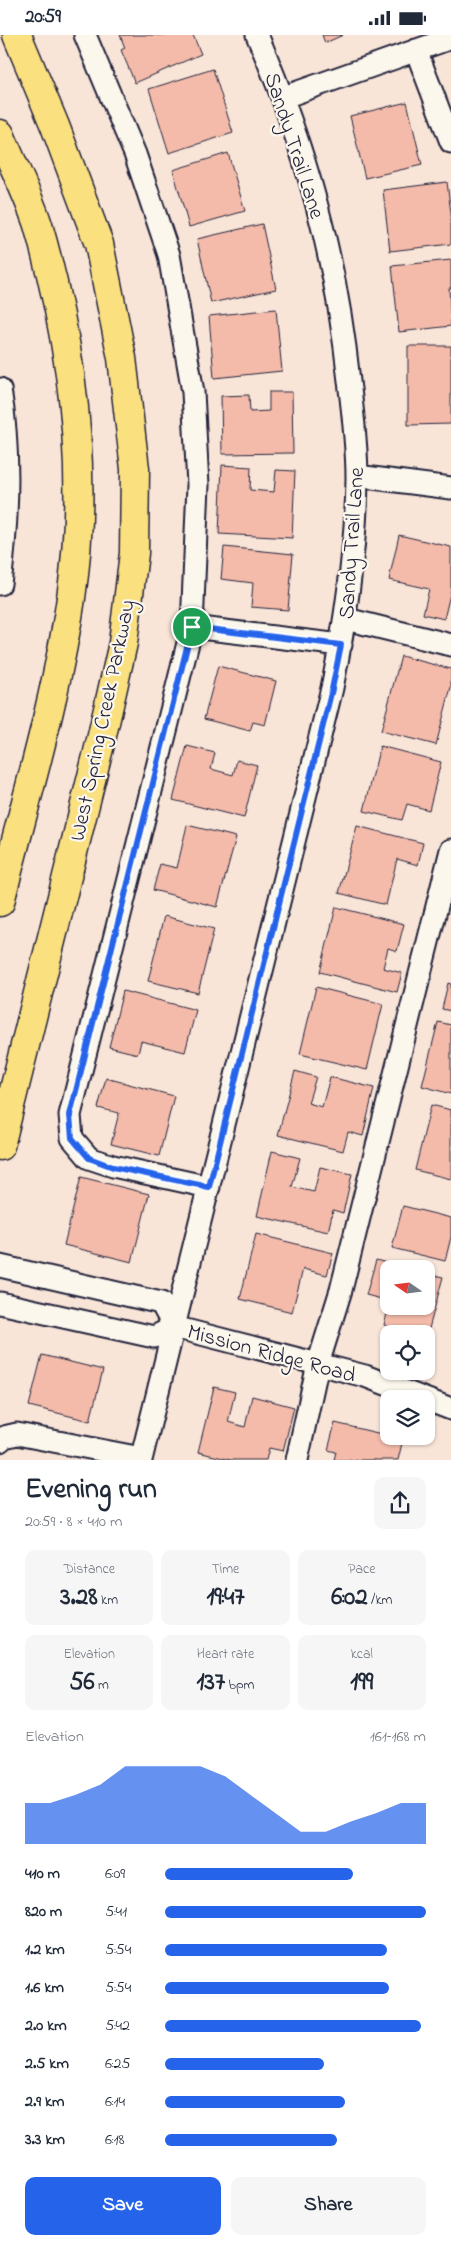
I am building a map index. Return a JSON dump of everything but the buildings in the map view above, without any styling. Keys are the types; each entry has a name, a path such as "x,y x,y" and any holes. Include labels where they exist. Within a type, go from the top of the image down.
{"main road":[{"name":"West Spring Creek Parkway","path":"0,1146 101,740 123,643 134,553 135,469 122,358 99,244 55,126 17,35"},
{"path":"0,134 37,223 63,325 75,429 79,503 71,596 61,659 0,902"}],"street":[{"path":"85,35 135,154 169,255 193,392 198,485 192,627 70,1115 72,1138 89,1158 113,1167 209,1187"},
{"name":"Sandy Trail Lane","path":"141,1459 332,689 346,619 355,534 357,476 352,408 337,287 311,180 284,97 257,35"},
{"path":"284,97 451,38"},
{"path":"416,50 451,142"},
{"path":"0,389 8,468 6,534 0,584"},
{"path":"357,476 451,488"},
{"path":"346,619 451,645"},
{"path":"192,627 341,645"},
{"path":"297,1460 318,1364 341,1290 451,850"},
{"name":"Mission Ridge Road","path":"0,1267 161,1303 174,1327"},
{"name":"Mission Ridge Road","path":"0,1303 154,1337 174,1327 364,1376 451,1409"},
{"path":"0,1441 4,1437 17,1434 141,1459"}],"route":[{"path":"192,627 341,645 332,689 209,1187 113,1167 89,1158 72,1138 70,1115 192,627"}]}
